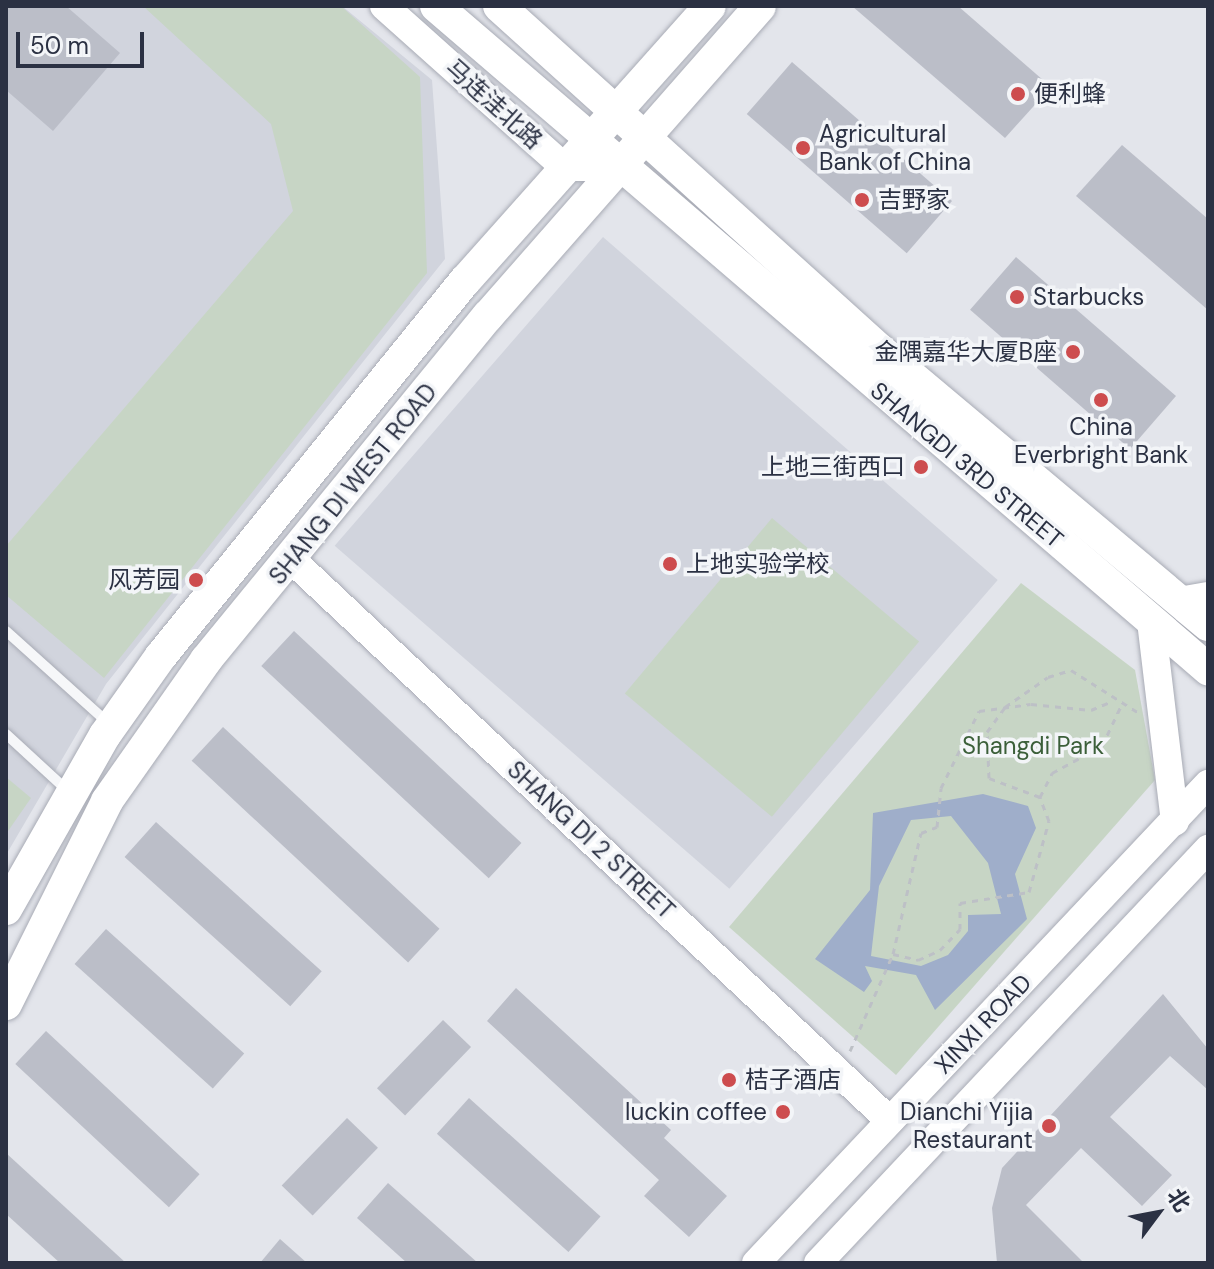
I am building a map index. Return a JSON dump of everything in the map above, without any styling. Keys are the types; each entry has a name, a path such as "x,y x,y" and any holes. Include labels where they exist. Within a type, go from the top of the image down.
{"main road":[{"name":"马连洼北路","path":"384,6 564,167 617,167"},
{"name":"SHANGDI 3RD STREET","path":"436,6 587,142 1208,669"},
{"name":"SHANGDI 3RD STREET","path":"499,6 880,350 1194,598 1208,625"},
{"name":"SHANG DI WEST ROAD","path":"6,909 76,798 111,726 564,167 710,6"},
{"name":"SHANG DI WEST ROAD","path":"6,1004 56,892 136,755 291,559 617,167 760,6"},
{"name":"SHANG DI 2 STREET","path":"291,559 890,1121"},
{"path":"1151,621 1175,822"},
{"name":"XINXI ROAD","path":"756,1263 1208,784"},
{"name":"XINXI ROAD","path":"818,1263 1207,851"}],"lane":[{"path":"6,631 111,726"},
{"path":"6,734 76,798"}],"path":[{"path":"1040,797 989,778 987,732 1005,707 1048,677 1071,670 1113,701 1164,727"},
{"path":"839,1072 882,988 893,954 911,861 921,833 937,827 941,788 979,711 1005,707 1091,710 1113,701"},
{"path":"893,954 918,960 940,950 960,929 960,903 1029,892 1049,821 1040,797 1052,773 1102,746 1122,705"}],"shaded area":[{"path":"6,6 342,6 432,80 445,259 106,684 6,855"},
{"name":"上地实验学校","path":"603,237 998,580 729,889 335,546"}],"green space":[{"path":"143,6 341,6 420,77 427,273 104,678 6,595 6,546 293,211 271,124"},
{"path":"772,518 919,641 772,817 625,693"},
{"name":"Shangdi Park","path":"1021,583 1135,670 1155,780 896,1075 729,927"},
{"path":"6,777 31,798 6,834"}],"water":[{"path":"983,794 1028,806 1036,828 1015,874 1027,919 935,1010 916,975 865,966 872,981 864,992 815,959 870,890 873,813","holes":["951,816 988,863 1001,914 968,915 968,931 948,955 921,966 871,956 879,886 911,820"]}],"building":[{"path":"6,6 66,6 120,53 53,131 6,90"},
{"path":"852,6 958,6 1051,87 1005,138"},
{"path":"792,62 952,201 907,253 747,114"},
{"path":"1122,145 1208,219 1208,310 1076,196"},
{"name":"金隅嘉华大厦B座","path":"1016,257 1176,396 1130,449 970,310"},
{"path":"294,631 521,843 489,878 261,666"},
{"path":"223,727 439,929 408,963 192,761"},
{"path":"156,822 322,971 290,1006 125,857"},
{"path":"106,929 244,1053 213,1088 75,964"},
{"path":"516,988 671,1130 664,1138 727,1196 689,1237 644,1196 659,1180 487,1021"},
{"path":"1163,994 1208,1049 1208,1090 1170,1056 1110,1117 1172,1175 1142,1206 1081,1148 1026,1205 1084,1263 997,1263 992,1208 1002,1168"},
{"path":"443,1020 471,1047 405,1115 377,1088"},
{"path":"46,1031 200,1174 169,1207 15,1064"},
{"path":"469,1098 601,1216 568,1252 437,1134"},
{"path":"347,1118 378,1148 313,1215 282,1186"},
{"path":"6,1153 126,1263 60,1263 6,1214"},
{"path":"388,1183 478,1263 407,1263 357,1218"},
{"path":"280,1239 307,1263 260,1263"}],"place":[{"name":"便利蜂","path":"1018,94"},
{"name":"Agricultural Bank of China","path":"803,148"},
{"name":"吉野家","path":"862,200"},
{"name":"Starbucks","path":"1017,297"},
{"name":"金隅嘉华大厦B座","path":"1073,352"},
{"name":"China Everbright Bank","path":"1101,400"},
{"name":"上地三街西口","path":"921,467"},
{"name":"上地实验学校","path":"670,564"},
{"name":"风芳园","path":"196,580"},
{"name":"桔子酒店","path":"729,1080"},
{"name":"luckin coffee","path":"783,1112"},
{"name":"Dianchi Yijia Restaurant","path":"1049,1126"}]}
